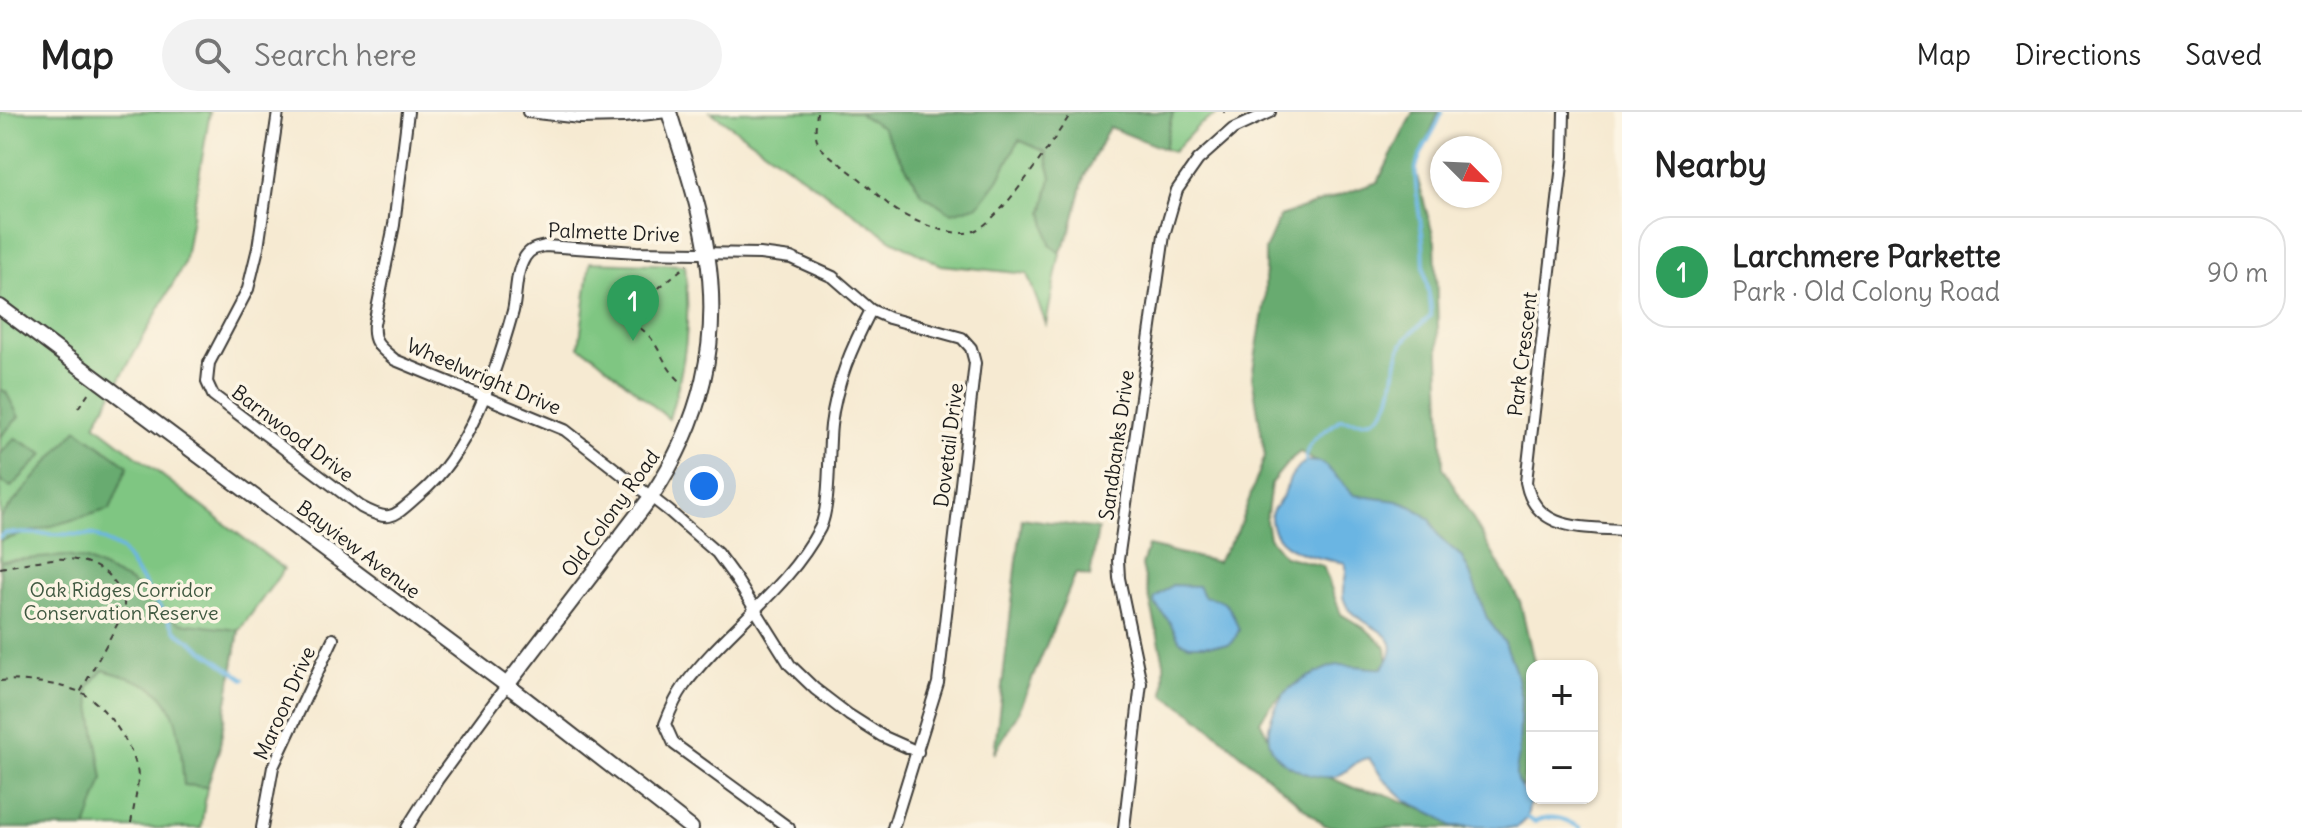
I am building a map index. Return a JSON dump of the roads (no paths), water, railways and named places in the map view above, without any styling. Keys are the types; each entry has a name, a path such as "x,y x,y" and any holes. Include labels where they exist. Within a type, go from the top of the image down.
{"main road":[{"name":"Old Colony Road","path":"507,685 672,466 699,399 709,354 712,307 707,253 692,187 668,112"},
{"name":"Bayview Avenue","path":"0,307 507,685 691,828"}],"street":[{"name":"Barnwood Drive","path":"278,112 258,248 248,289 209,363 207,382 213,395 378,517 394,516 429,487 452,460 470,429 483,395"},
{"name":"Wheelwright Drive","path":"408,112 394,225 373,336 379,347 395,360 565,430 717,553 790,665 815,689 882,736 918,752"},
{"path":"528,112 580,118 668,112"},
{"name":"Sandbanks Drive","path":"1124,828 1141,683 1118,560 1164,235 1177,190 1198,160 1233,129 1270,112"},
{"name":"Park Crescent","path":"1564,112 1563,156 1526,482 1529,497 1536,508 1551,519 1568,525 1622,530"},
{"name":"Palmette Drive","path":"483,395 507,332 517,294 518,273 525,256 533,248 707,253"},
{"name":"Dovetail Drive","path":"707,253 791,258 833,277 871,310 962,338 971,348 975,363 938,683 893,828"},
{"path":"789,828 674,744 665,724 684,686 785,577 810,545 822,523 838,384 871,310"},
{"name":"Maroon Drive","path":"262,828 273,767 333,639"},
{"path":"407,828 438,779 507,685"}],"water":[{"path":"1306,461 1319,462 1354,495 1397,501 1413,507 1430,519 1440,538 1461,556 1487,618 1505,643 1521,697 1516,773 1526,796 1526,804 1530,804 1527,818 1516,828 1451,826 1407,801 1383,779 1369,758 1359,761 1338,776 1321,777 1290,766 1276,755 1269,741 1269,726 1284,693 1333,666 1382,668 1390,655 1391,645 1387,637 1350,610 1344,600 1345,563 1299,552 1279,539 1273,530 1272,512 1293,474"},
{"path":"1172,585 1198,586 1203,596 1223,602 1234,616 1239,630 1233,642 1228,645 1189,645 1180,641 1154,603 1155,598"}],"waterway":[{"path":"1306,461 1309,447 1317,437 1340,419 1367,421 1380,415 1390,398 1403,343 1431,316 1415,175 1421,153 1442,112"},
{"path":"0,537 6,533 94,535 121,549 176,631 244,679"},
{"path":"1527,818 1535,822 1559,818 1581,828"}],"place":[{"name":"Larchmere Parkette","path":"633,341"}],"park label":[{"name":"Oak Ridges Corridor Conservation Reserve","path":"121,600"}]}
